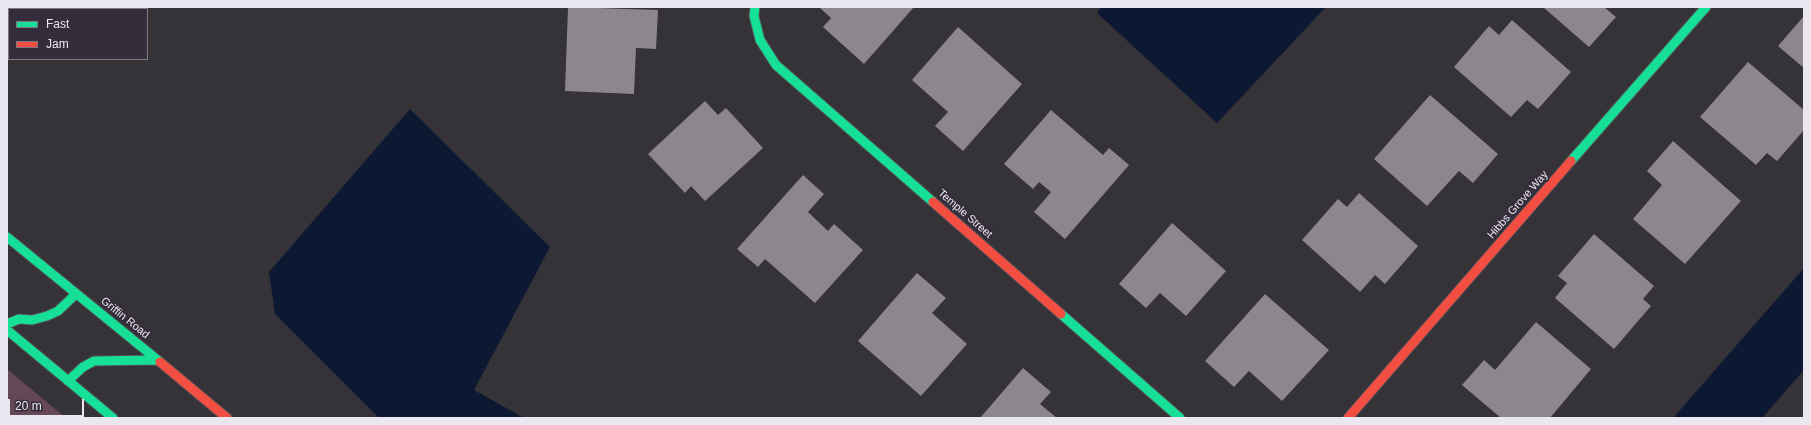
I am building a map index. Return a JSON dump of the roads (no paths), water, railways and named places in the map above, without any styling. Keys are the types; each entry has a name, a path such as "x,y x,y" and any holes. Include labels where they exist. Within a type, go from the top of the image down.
{"street":[{"name":"Hibbs Grove Way","path":"1348,418 1706,7"},
{"name":"Temple Street","path":"755,11 760,40 776,65 1180,418"},
{"name":"Griffin Road","path":"7,237 227,418"},
{"path":"7,324 19,319 32,320 47,316 58,311 76,294"},
{"path":"7,330 113,418"},
{"path":"68,381 83,367 94,361 157,360"}],"water":[{"path":"1101,7 1326,7 1217,123 1097,13"},
{"path":"410,109 550,247 474,390 524,418 379,418 275,314 269,272"},
{"path":"1804,268 1804,370 1762,418 1673,418"}]}
